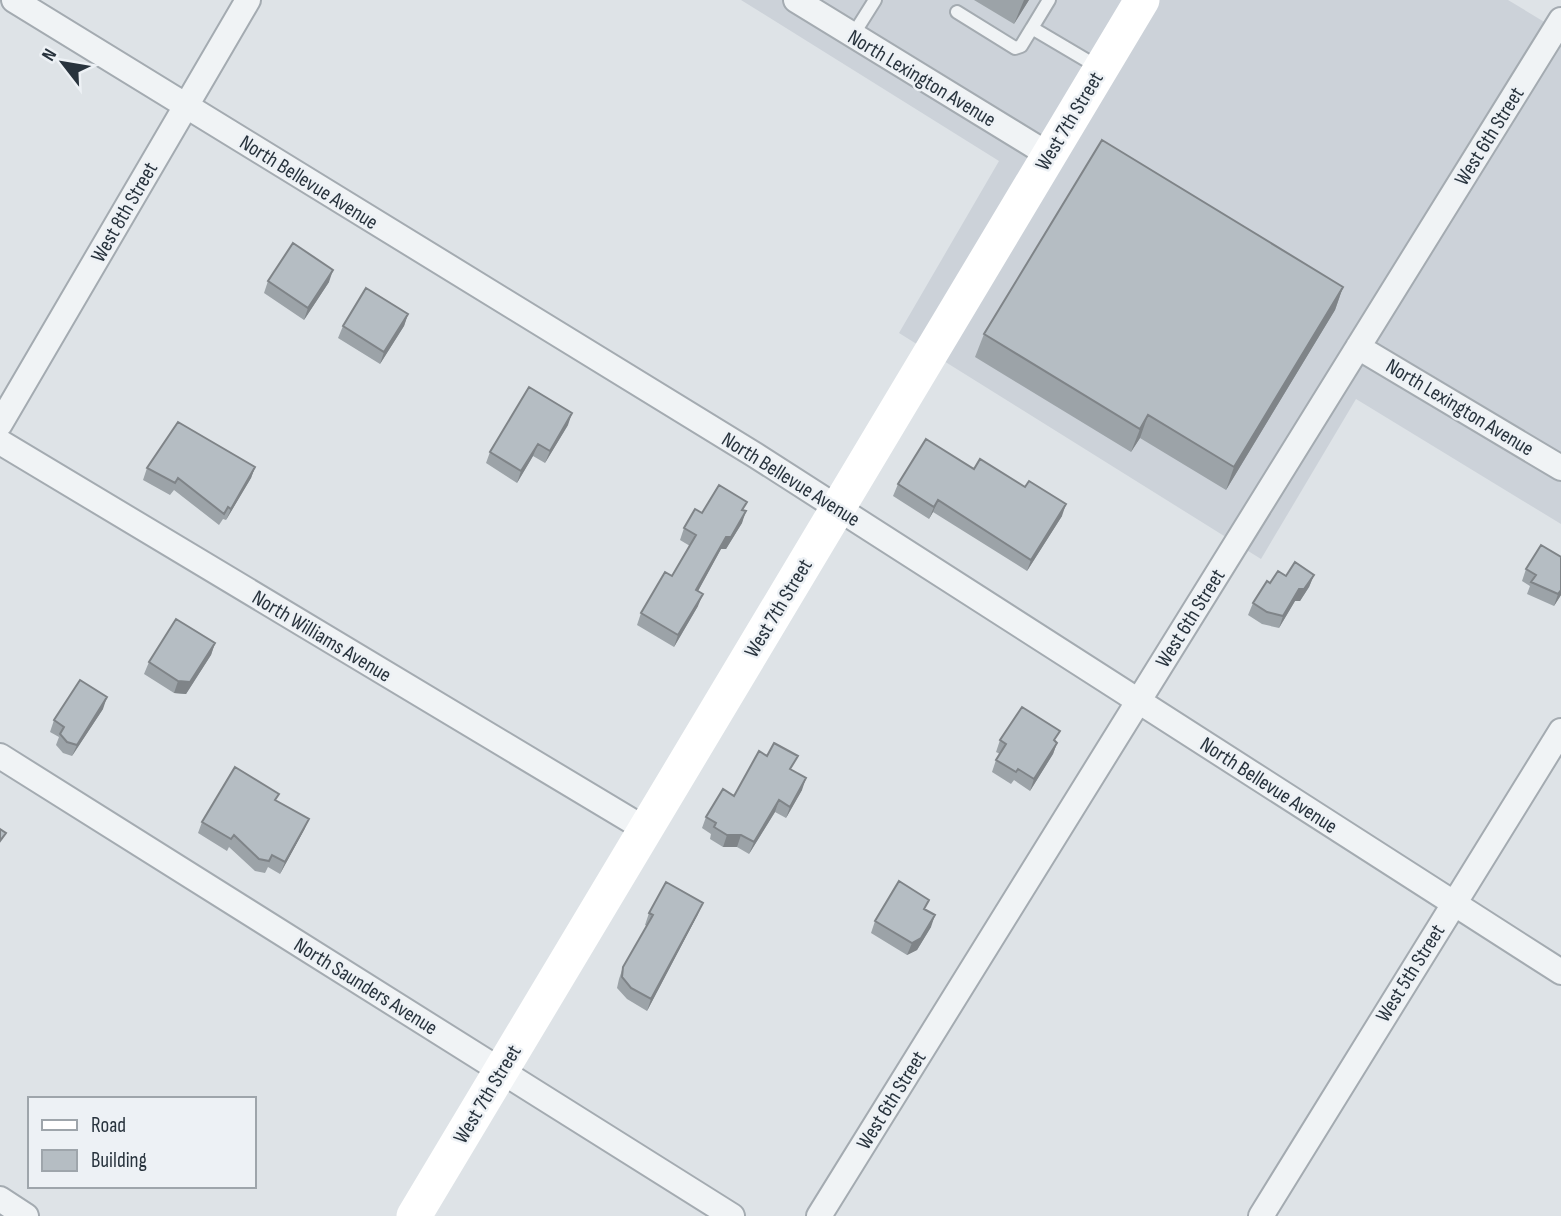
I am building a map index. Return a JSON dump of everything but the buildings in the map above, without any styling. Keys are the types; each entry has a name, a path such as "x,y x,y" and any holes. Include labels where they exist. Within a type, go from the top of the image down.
{"main road":[{"name":"West 7th Street","path":"414,1216 1142,0"}],"street":[{"name":"North Bellevue Avenue","path":"14,0 837,508 1561,972"},
{"name":"West 8th Street","path":"0,425 248,0"},
{"name":"North Lexington Avenue","path":"796,0 1049,155"},
{"name":"West 6th Street","path":"819,1216 1561,20"},
{"name":"North Lexington Avenue","path":"1358,347 1561,468"},
{"name":"North Williams Avenue","path":"0,442 645,829"},
{"name":"West 5th Street","path":"1261,1216 1561,731"},
{"name":"North Saunders Avenue","path":"0,756 733,1216"},
{"path":"0,1199 26,1216"}],"lane":[{"path":"853,35 875,0"},
{"path":"957,12 1016,48 1021,46 1049,0"},
{"path":"1032,28 1101,69"}],"shaded area":[{"path":"741,0 1508,0 1561,32 1561,524 1356,399 1261,559 899,333 999,161"}]}
